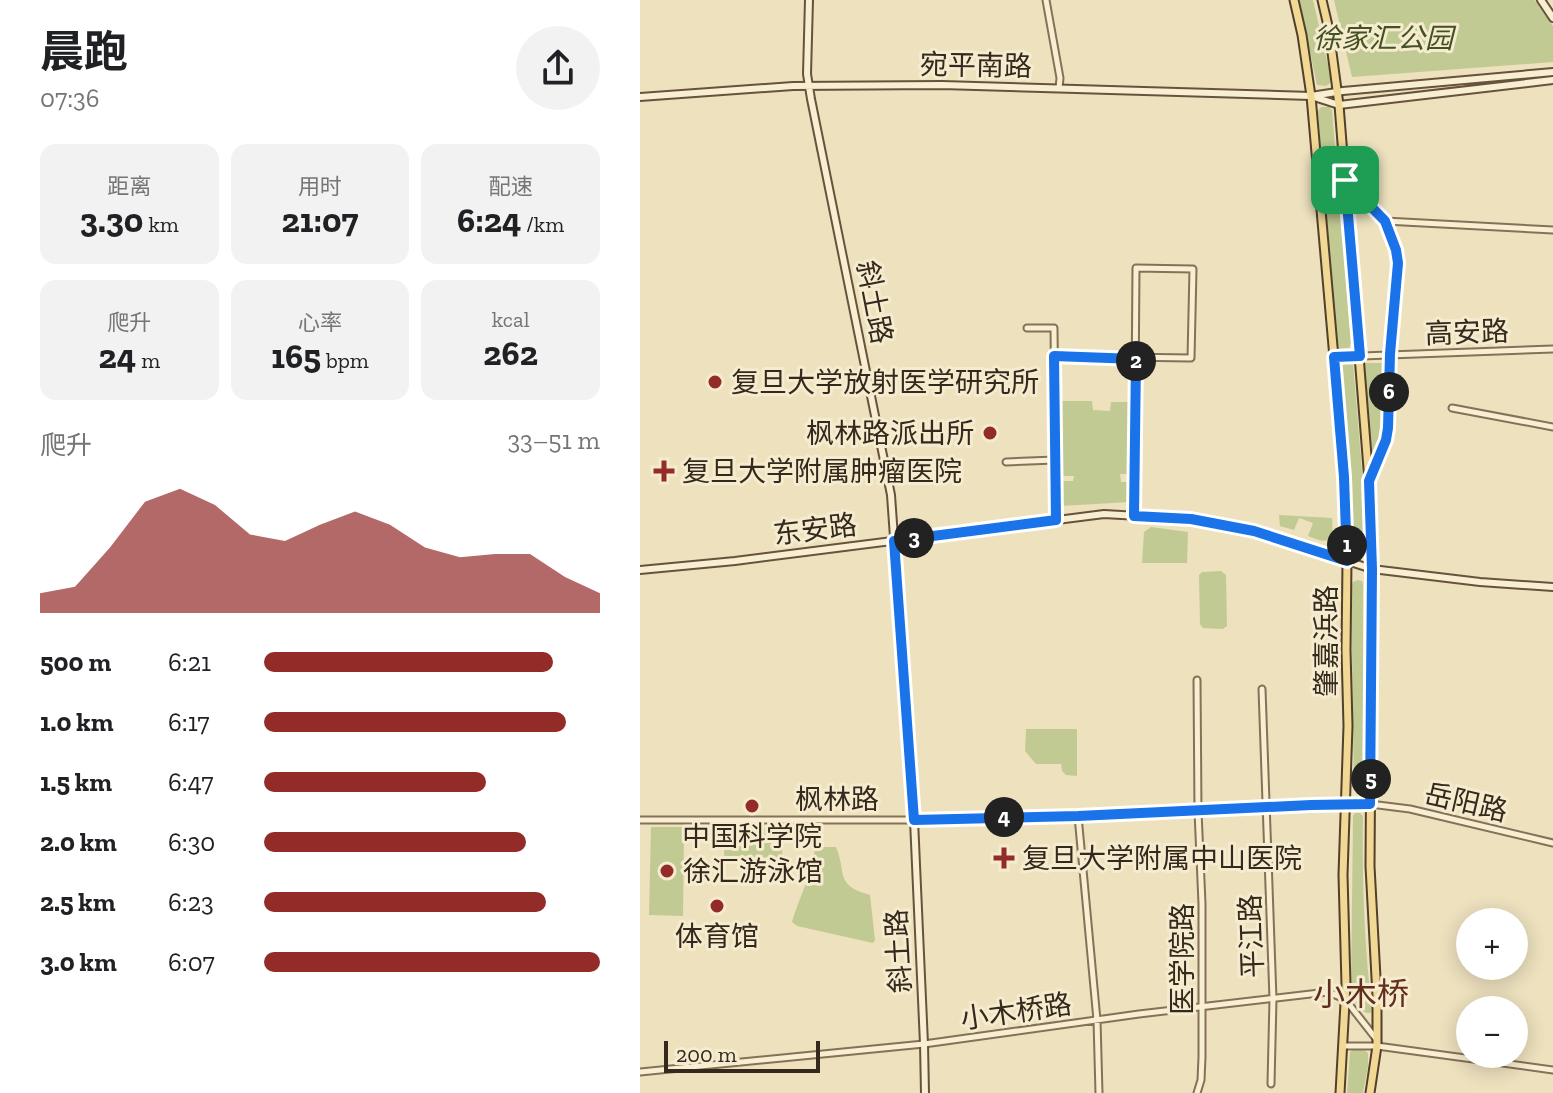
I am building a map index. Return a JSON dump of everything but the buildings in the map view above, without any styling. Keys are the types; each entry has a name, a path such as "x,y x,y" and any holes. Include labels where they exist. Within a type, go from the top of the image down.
{"main road":[{"name":"斜土路","path":"809,0 807,74 891,495 914,820 925,1093"},
{"name":"肇嘉浜路","path":"1294,0 1311,96 1344,477 1348,726 1343,875 1345,999 1340,1093"},
{"name":"肇嘉浜路","path":"1322,0 1339,105 1369,481 1372,569 1370,866 1377,996 1377,1043 1370,1093"},
{"path":"1541,0 1553,18"},
{"path":"1311,96 1337,91 1553,72"},
{"path":"1311,96 1339,105 1553,80"},
{"name":"宛平南路","path":"640,97 809,86 942,85 1311,96"},
{"name":"肇嘉浜路","path":"1345,180 1385,221 1398,263 1390,354 1388,428 1369,481"},
{"name":"东安路","path":"640,570 735,561 1104,514 1191,519 1254,531 1372,569 1553,587"}],"street":[{"path":"1046,0 1060,78 1059,88"},
{"path":"1385,221 1553,230"},
{"path":"1054,356 1136,359 1191,358 1193,269 1136,268 1136,359 1134,516"},
{"path":"1027,328 1054,328 1056,520"},
{"name":"高安路","path":"1334,357 1553,349"},
{"path":"1452,408 1553,427"},
{"path":"1006,462 1055,460"},
{"name":"医学院路","path":"1197,680 1202,904 1202,1057 1197,1093"},
{"name":"平江路","path":"1262,689 1273,999 1271,1084"},
{"name":"枫林路","path":"640,820 914,820 1370,804"},
{"name":"岳阳路","path":"1370,804 1410,809 1553,843"},
{"path":"1078,816 1097,1020 1099,1093"},
{"name":"小木桥路","path":"640,1072 924,1044 1328,992 1345,999"},
{"path":"1345,999 1377,1043"},
{"path":"1343,1046 1377,1043 1553,1070"}],"green space":[{"path":"1299,0 1313,0 1330,74 1330,83 1326,86 1317,85"},
{"name":"徐家汇公园","path":"1334,0 1535,0 1553,26 1553,62 1352,77"},
{"path":"1321,107 1332,110 1351,342 1349,348 1338,349 1335,343 1318,111"},
{"path":"1342,360 1353,362 1364,495 1365,553 1354,548 1350,528 1338,365"},
{"path":"1363,363 1387,363 1385,431 1371,469"},
{"path":"1058,401 1092,401 1093,410 1110,411 1111,402 1130,402 1131,474 1120,474 1121,482 1130,482 1130,502 1061,506 1060,481 1073,481 1074,476 1058,476"},
{"path":"1279,515 1332,518 1331,536 1321,540 1308,536 1313,523 1299,518 1294,530 1280,526"},
{"path":"1151,527 1188,532 1187,563 1142,563 1144,532"},
{"path":"1221,571 1226,575 1227,626 1223,629 1203,628 1200,624 1199,575 1202,572"},
{"path":"1358,580 1363,584 1361,793 1354,789 1351,587"},
{"path":"1026,729 1077,729 1077,776 1066,775 1061,764 1036,764 1025,751"},
{"path":"1355,813 1363,816 1364,912 1371,1013 1360,1009 1351,989"},
{"name":"徐汇游泳馆","path":"651,827 684,827 683,916 649,915"},
{"path":"725,827 783,828 782,858 724,856"},
{"path":"815,847 836,847 846,882 870,895 873,943 797,926 792,922 809,876"},
{"path":"1355,1049 1368,1053 1368,1066 1363,1093 1347,1093 1350,1052"}],"place":[{"name":"复旦大学放射医学研究所","path":"715,382"},
{"name":"枫林路派出所","path":"990,433"},
{"name":"复旦大学附属肿瘤医院","path":"664,471"},
{"name":"中国科学院","path":"752,806"},
{"name":"复旦大学附属中山医院","path":"1004,858"},
{"name":"徐汇游泳馆","path":"667,871"},
{"name":"体育馆","path":"717,906"}],"district":[{"name":"小木桥","path":"1361,994"}],"route":[{"path":"1345,180 1385,221 1398,263 1390,354 1388,428 1369,481 1372,569 1370,804 914,820 894,541 1056,520 1054,356 1136,359 1134,516 1191,519 1254,531 1347,561 1334,357 1360,356 1345,180"}]}
